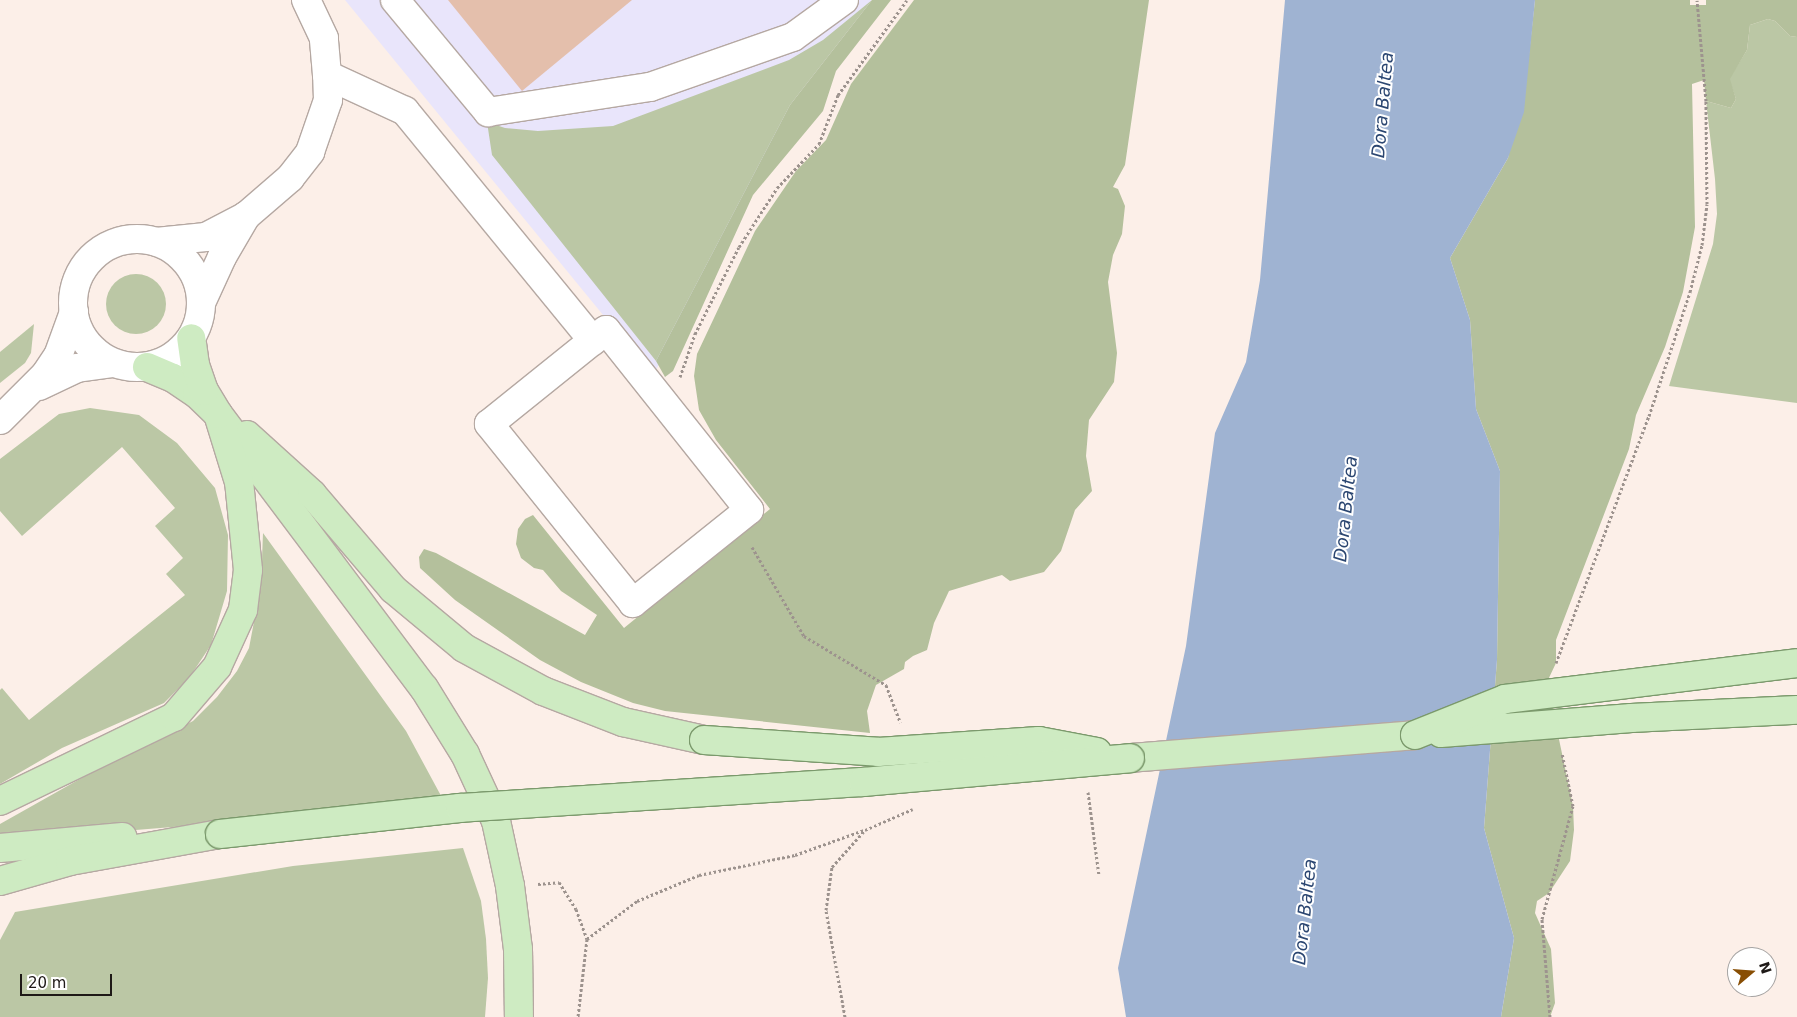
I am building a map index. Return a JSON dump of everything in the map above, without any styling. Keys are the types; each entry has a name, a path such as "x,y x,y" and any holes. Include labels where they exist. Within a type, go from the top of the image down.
{"main road":[{"path":"191,338 195,365 204,390 218,414 424,688 465,754 496,821 510,886 518,949 518,1017"},
{"path":"147,367 173,378 197,394 218,414 282,465 312,494 393,589 464,648 543,690 623,722 704,740 878,752 1039,742 1130,758"},
{"path":"0,801 174,718 217,667 243,610 248,570 239,482 218,414"},
{"path":"1415,735 1504,699 1797,663"},
{"path":"2,882 70,861 220,834 460,808 863,782 1130,758 1631,718 1797,710"},
{"path":"0,848 79,839 220,834"}],"street":[{"path":"30,393 58,356 74,312 75,291 82,271 96,254 114,244 134,239 156,242 206,237 246,216 290,178 310,152 328,100 324,38 306,0"},
{"path":"395,0 488,112 650,87 793,37 844,0"},
{"path":"327,75 405,111 593,341"},
{"path":"0,420 44,382 77,368 112,363 129,367 147,367 164,361 179,352 191,338 201,303 222,257 246,216"},
{"path":"156,242 183,259 199,287 201,303"},
{"path":"74,312 86,343 112,363"},
{"path":"606,330 669,410 749,510 633,604 489,424 606,330"}],"path":[{"path":"669,410 695,334 739,246 776,188 819,144 838,95 908,0"},
{"path":"1553,669 1570,630 1649,416 1690,292 1702,245 1707,204 1706,101 1696,0"},
{"path":"738,519 762,566 804,636"},
{"path":"1550,1017 1542,919 1572,806 1561,748"},
{"path":"1087,788 1099,876"},
{"path":"914,808 923,806"},
{"path":"587,939 637,901 700,875 795,854 865,830"},
{"path":"510,886 559,882 576,909 587,939 578,1017"}],"shaded area":[{"path":"345,0 872,0 790,105 653,376"}],"green space":[{"path":"872,0 790,105 656,361 492,155 487,122 505,128 538,131 613,126 789,60 823,40"},
{"path":"872,0 891,0 836,71 823,111 753,195 673,371 665,377 656,361 790,105"},
{"path":"914,0 1149,0 1125,165 1113,187 1118,189 1125,206 1122,234 1113,255 1108,282 1117,353 1114,382 1089,420 1086,456 1092,491 1075,510 1061,551 1044,572 1010,581 1002,575 949,591 934,623 927,650 913,656 905,662 904,669 876,685 867,711 870,733 665,711 633,703 581,682 540,660 455,600 420,568 419,557 424,549 436,553 585,635 597,615 561,591 543,570 534,568 521,558 516,544 518,529 525,519 533,515 624,628 770,509 716,440 699,410 694,376 697,354 755,231 796,171 826,140 851,84"},
{"path":"1535,0 1690,0 1690,5 1706,5 1706,0 1797,0 1797,37 1790,36 1775,21 1768,19 1750,25 1747,50 1730,79 1736,99 1731,108 1706,101 1704,80 1692,84 1695,227 1683,292 1665,347 1636,415 1629,449 1556,640 1556,663 1547,682 1573,806 1574,830 1570,861 1549,893 1537,901 1535,913 1551,949 1555,1003 1550,1017 1501,1017 1514,938 1484,828 1497,660 1500,471 1476,409 1470,320 1450,258 1508,158 1529,54"},
{"path":"1768,19 1775,21 1790,36 1797,37 1797,403 1669,386 1713,244 1717,214 1706,101 1731,108 1736,99 1729,79 1747,50 1750,25"},
{"path":"136,274 153,279 161,287 166,304 161,321 153,329 136,334 119,329 111,321 106,304 111,287 119,279"},
{"path":"34,324 31,353 25,363 0,383 0,352"},
{"path":"90,408 139,415 177,443 215,488 228,535 227,591 211,645 189,678 164,703 62,748 0,784 0,690 2,688 29,720 185,595 166,574 183,558 155,526 175,508 122,447 22,536 0,511 0,459 59,414"},
{"path":"263,533 406,731 446,805 0,841 0,824 87,775 193,721 217,697 237,671 249,648 261,585"},
{"path":"463,848 481,901 486,939 488,978 485,1017 0,1017 0,940 15,912 293,866"}],"water":[{"name":"Dora Baltea","path":"1285,0 1535,0 1524,112 1508,158 1450,258 1470,320 1476,409 1500,471 1497,660 1484,828 1514,938 1501,1017 1126,1017 1118,968 1186,646 1215,433 1246,362 1260,280"}],"building":[{"path":"448,0 632,0 522,91"}]}
